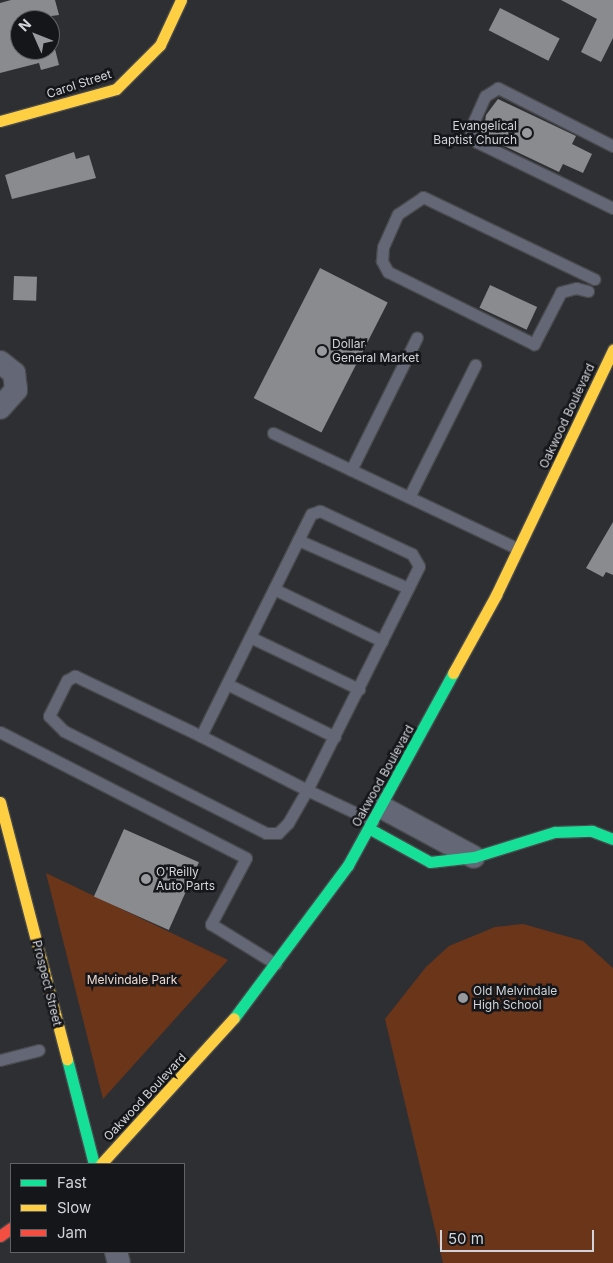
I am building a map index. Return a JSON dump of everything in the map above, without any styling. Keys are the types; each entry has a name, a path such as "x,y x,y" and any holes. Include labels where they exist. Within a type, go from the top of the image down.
{"main road":[{"name":"Carol Street","path":"0,121 116,89 160,45 181,0"},
{"name":"Oakwood Boulevard","path":"102,1163 221,1036 278,965 376,820 518,550 613,350"},
{"name":"Prospect Street","path":"0,802 94,1163"},
{"path":"474,857 555,832 592,831 613,839"}],"street":[{"path":"0,362 14,373 16,390 0,408"},
{"path":"376,820 474,857"}],"lane":[{"path":"611,207 474,139 470,123 485,96 498,88 613,146"},
{"path":"588,291 576,288 562,292 534,344 388,272 382,261 383,247 398,214 423,197 594,279"},
{"path":"352,470 417,336"},
{"path":"409,497 475,365"},
{"path":"273,433 518,550"},
{"path":"202,736 310,514 320,511 412,554 419,566 307,790 288,823 278,832 266,833 64,731 49,716 67,680 75,676 202,736 307,790 376,820"},
{"path":"298,540 408,588"},
{"path":"274,589 382,641"},
{"path":"250,637 359,688"},
{"path":"227,684 335,737"},
{"path":"0,732 246,858 211,924 278,965"},
{"path":"0,1060 39,1050"}],"green space":[{"name":"Melvindale Park","path":"46,873 228,960 103,1099"},
{"path":"523,924 583,941 613,968 613,1263 443,1263 385,1019 426,967 449,946 495,927"}],"building":[{"path":"11,0 55,0 58,10 10,10 10,60 58,60 59,65 41,70 39,63 0,73 0,3"},
{"path":"561,0 613,0 613,38 601,62 581,52 597,19"},
{"path":"500,8 560,38 548,61 489,30"},
{"name":"Evangelical Baptist Church","path":"498,99 576,136 572,144 592,154 583,173 563,164 559,172 483,136 486,115"},
{"path":"74,152 76,159 89,155 96,178 12,199 5,175"},
{"name":"Dollar General Market","path":"320,268 388,303 321,433 254,398"},
{"path":"14,276 37,277 36,301 13,300"},
{"path":"490,285 537,307 527,330 479,308"},
{"path":"613,522 613,575 606,572 603,577 586,568"},
{"name":"O'Reilly Auto Parts","path":"124,829 199,862 169,930 94,897"}],"traffic: fast":[{"path":"234,1018 348,865 453,673"},
{"path":"370,829 430,862 474,857 555,832 592,831 613,839"},
{"path":"67,1059 94,1163"}],"traffic: slow":[{"path":"0,121 116,89 160,45 181,0"},
{"path":"453,673 496,595 613,350"},
{"path":"0,802 67,1059"},
{"path":"102,1163 234,1018"}],"traffic: jam":[{"path":"0,1236 10,1229"}],"place":[{"name":"Evangelical Baptist Church","path":"527,133"},
{"name":"Dollar General Market","path":"322,351"},
{"name":"O'Reilly Auto Parts","path":"146,879"},
{"name":"Old Melvindale High School","path":"463,998"}]}
